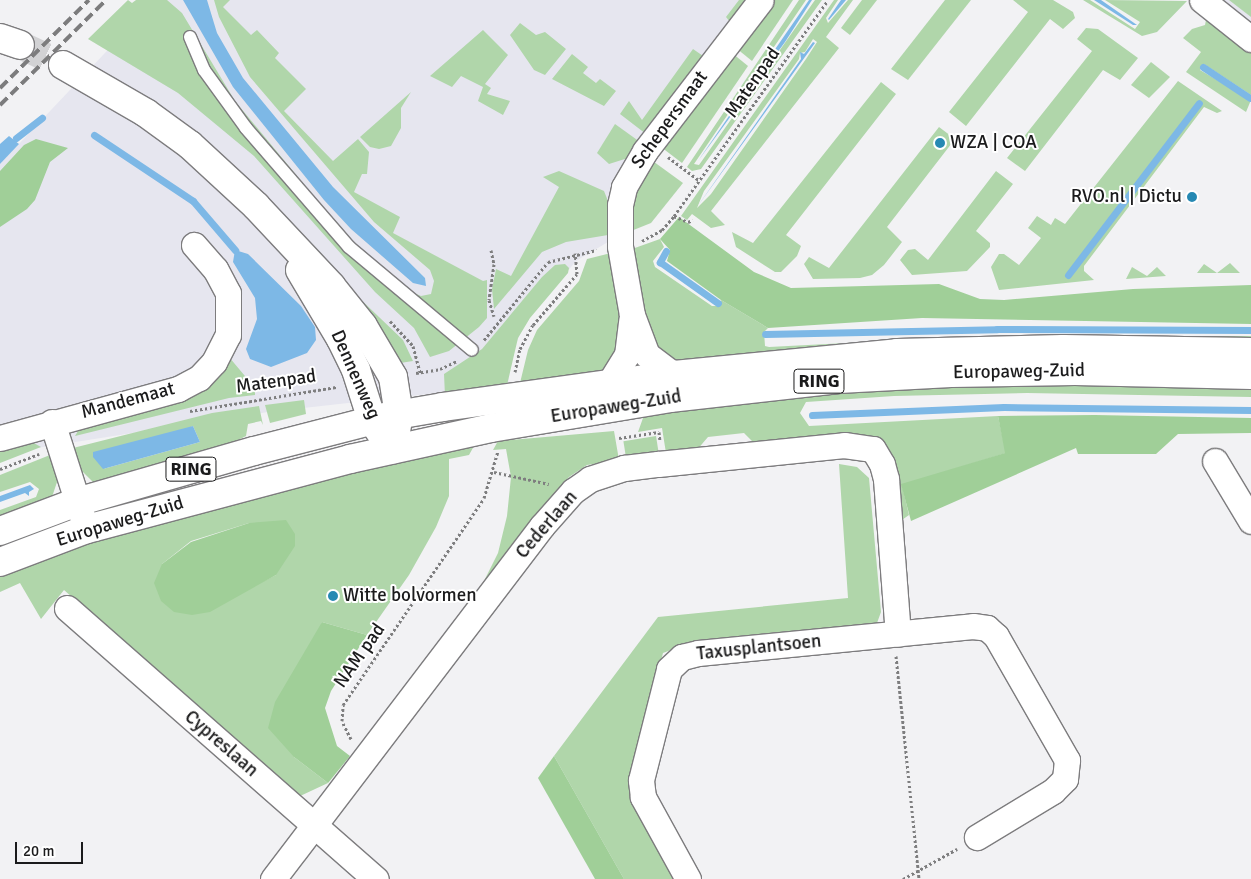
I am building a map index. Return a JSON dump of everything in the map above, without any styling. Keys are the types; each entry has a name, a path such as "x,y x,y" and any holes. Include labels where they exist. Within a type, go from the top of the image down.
{"main road":[{"name":"Dennenweg","path":"63,65 146,113 190,145 256,206 283,238 348,306 393,377 399,414 392,449"},
{"name":"Dennenweg","path":"283,238 340,338 360,383 372,420 392,449"},
{"name":"Europaweg-Zuid","path":"0,531 77,502 399,414 674,375 897,353 1063,349 1251,352"},
{"name":"Europaweg-Zuid","path":"0,562 86,529 392,449 642,402 839,380 1010,372 1251,375"}],"street":[{"name":"Schepersmaat","path":"674,375 647,355 632,315 620,246 620,204 633,168 650,143 761,0"},
{"path":"1202,0 1251,39"},
{"name":"Mandemaat","path":"0,438 52,422 178,389 198,378 214,362 228,335 228,293 215,269 194,245"},
{"name":"Schepersmaat","path":"608,385 627,355 632,315"},
{"path":"52,422 86,529"},
{"name":"Cederlaan","path":"273,879 542,526 573,490 590,479 624,468 844,444 873,449 882,464 886,478 898,634"},
{"path":"1215,461 1251,521"},
{"name":"Cypreslaan","path":"67,608 376,879"},
{"name":"Taxusplantsoen","path":"688,879 643,797 641,780 669,669 682,657 698,653 973,626 986,628 996,636 1067,760 1065,779 1053,791 977,837"}],"lane":[{"path":"190,37 204,70 246,128 349,247 472,350"}],"path":[{"name":"Matenpad","path":"650,143 700,181 828,0"},
{"path":"674,216 688,222 693,220"},
{"path":"491,250 494,264 489,300 494,316"},
{"path":"393,377 440,369 472,350 502,318 540,269 557,258 576,253 576,274 532,325 520,349 514,379"},
{"name":"Matenpad","path":"185,413 360,383"},
{"path":"618,430 620,448"},
{"name":"NAM pad","path":"367,755 352,740 342,721 343,705 473,516 490,485 499,443"},
{"path":"0,469 60,447"},
{"path":"494,472 519,477"},
{"path":"898,634 896,651 918,879"},
{"path":"903,879 977,837"}],"shaded area":[{"path":"155,0 767,0 622,182 608,242 576,261 527,320 513,349 508,385 268,412 24,450 0,459 0,164"},
{"path":"1218,0 1251,0 1251,26"}],"green space":[{"path":"128,0 132,3 136,0 167,0 182,13 235,101 350,240 414,293 421,296 431,294 434,281 430,270 374,222 250,77 219,17 214,0 230,0 223,7 251,35 257,30 279,53 275,58 306,89 284,111 333,161 358,139 369,152 367,174 362,174 354,192 400,217 393,233 483,281 487,280 487,318 479,327 449,351 430,357 414,328 375,292 254,156 178,93 88,39"},
{"path":"739,0 751,0 730,22 726,17"},
{"path":"774,0 793,0 752,61 736,48"},
{"path":"799,0 806,0 694,164 699,165 815,0 822,0 701,169 692,171 687,167"},
{"path":"834,0 838,0 826,18 828,23 848,0 853,0 826,37 839,48 711,211 725,225 711,228 692,214 687,220 681,216","holes":["813,39 817,42 711,194 697,208 704,191 799,59 800,53 805,52"]},
{"path":"862,0 877,0 850,35 841,28"},
{"path":"945,0 971,0 908,80 891,69"},
{"path":"1013,0 1053,0 1073,12 1075,18 1063,29 1050,19 966,126 949,112 1028,12"},
{"path":"1083,0 1090,0 1135,29 1140,22 1105,0 1187,1 1157,32 1142,36"},
{"path":"1229,0 1251,0 1251,17"},
{"path":"1206,20 1251,52 1251,95 1204,64 1200,70 1251,100 1246,112 1186,72 1201,52 1183,38 1192,29 1205,25"},
{"path":"520,23 536,35 545,32 566,49 545,75 534,70 510,35"},
{"path":"1086,28 1098,29 1138,58 1120,80 1103,70 1025,171 1007,158 1092,51 1077,39"},
{"path":"483,30 508,55 485,84 491,88 487,94 510,101 503,115 478,101 483,87 461,76 452,87 430,76"},
{"path":"693,49 706,58 646,134 620,114 629,101 642,120"},
{"path":"732,53 748,66 682,163 661,147"},
{"path":"572,54 588,67 583,73 596,83 600,79 616,91 604,106 552,79"},
{"path":"1151,62 1170,77 1149,98 1131,85"},
{"path":"1178,81 1222,111 1217,113 1204,107 1084,266 1084,271 1094,280 999,290 991,267 999,254 1004,254 1019,265 1041,238 1028,228 1037,216 1051,225 1055,218 1065,224"},
{"path":"881,82 896,94 786,235 801,246 797,256 781,272 775,272 736,247 732,232 753,243"},
{"path":"411,92 401,108 401,128 391,146 379,149 370,147 360,137"},
{"path":"615,124 640,142 628,158 609,164 597,153"},
{"path":"939,127 955,139 887,227 902,242 884,265 872,275 860,278 813,279 804,264 809,257 829,268"},
{"path":"36,139 68,148 50,162 35,200 27,209 0,227 0,171 24,145"},
{"path":"650,159 683,183 651,223 631,231 634,196"},
{"path":"559,171 604,191 608,201 608,235 566,242 542,252 494,309 492,289 496,269 511,276 559,187 543,177"},
{"path":"996,171 1013,184 976,231 990,243 990,247 967,271 912,275 900,260 908,250 915,249 928,260"},
{"path":"679,217 754,272 791,288 939,284 980,299 1004,300 1133,289 1251,285 1251,324 922,318 768,328 721,300 667,261 670,250 660,239"},
{"path":"660,239 664,247 653,261 655,267 712,306 718,306 721,300 768,328 764,332 765,346 769,347 982,336 1251,336 1251,343 672,363 647,342 632,249"},
{"path":"316,248 355,294 403,340 413,361 394,364 312,255"},
{"path":"611,253 625,339 609,370 445,396 444,374 482,349 542,277 555,265 565,264 569,268 568,273 530,318 518,338 507,385 520,383 528,350 537,330 579,281 587,259"},
{"path":"1230,263 1240,273 1217,273"},
{"path":"1204,264 1217,273 1197,273"},
{"path":"1132,267 1147,276 1157,267 1166,276 1126,279"},
{"path":"229,357 255,388 255,395 229,398 75,436 81,426"},
{"path":"897,381 1251,381 1251,397 1027,393 894,396 806,402 800,413 809,426 998,416 1006,453 902,485 909,515 899,522 891,460 755,444 744,433 708,437 696,451 666,453 662,428 638,432 643,418 688,402"},
{"path":"304,400 306,414 270,423 265,405"},
{"path":"259,406 263,425 261,421 248,424 246,436 197,461 103,484 93,482 80,469 73,448 212,413","holes":["193,426 200,442 103,469"]},
{"path":"1095,415 1251,418 1251,433 1178,434 1156,454 1078,454 1076,448 911,521 901,484 1005,453 998,416"},
{"path":"614,431 619,460 587,465 569,477 483,583 498,553 507,516 511,477 506,449 493,450 498,441"},
{"path":"656,436 659,454 626,459 623,441"},
{"path":"32,442 41,447 0,463 0,451"},
{"path":"443,445 445,453 474,446 469,455 449,459 449,496 436,527 409,575 367,635 322,622 294,757 328,783 298,797 64,590 41,619 20,583 0,592 0,569 142,519","holes":["249,523 276,575 248,589 162,564 191,541"]},
{"path":"50,455 59,476 52,497 0,527 0,510 36,497 39,489 30,482 0,492 0,475"},
{"path":"839,464 857,467 869,478 881,612 877,623 697,640 663,653 629,781 631,802 675,879 624,879 554,756 658,617 848,598"},
{"path":"286,520 295,534 295,546 276,575 210,612 192,615 174,612 161,601 154,583 162,564 191,542 249,523"},
{"path":"322,622 367,635 331,691 325,708 337,746 350,756 328,783 294,757 268,728 275,702"},
{"path":"554,756 624,879 595,879 538,778"}],"water":[{"path":"183,0 207,0 217,33 243,78 333,187 425,278 426,286 413,283 351,229 324,200 233,87"},
{"path":"809,0 812,0 785,42 698,161"},
{"path":"841,0 846,0 829,20 828,19"},
{"path":"1094,0 1101,0 1137,25 1133,25"},
{"path":"813,42 815,43 697,207 801,59 800,52 804,54"},
{"path":"9,136 19,144 0,164 0,144"},
{"path":"235,250 248,254 301,306 315,327 316,340 307,353 271,367 250,359 246,349 257,319 255,298 233,262"},
{"path":"193,426 200,442 103,469 93,457 93,452"},
{"path":"30,485 34,489 29,492 29,496 25,493 0,502 0,496"}],"waterway":[{"path":"1203,67 1250,98"},
{"path":"1068,275 1199,103"},
{"path":"16,138 42,118"},
{"path":"94,135 193,201 235,250"},
{"path":"666,251 660,262 718,303"},
{"path":"765,334 997,329 1251,330"},
{"path":"812,415 1004,407 1251,410"}],"tunnel":[{"path":"20,45 63,65"}],"railway":[{"path":"0,88 89,0"},
{"path":"0,105 106,0"}],"place":[{"name":"WZA | COA","path":"940,143"},
{"name":"RVO.nl | Dictu","path":"1192,197"},
{"name":"Witte bolvormen","path":"333,596"}]}
